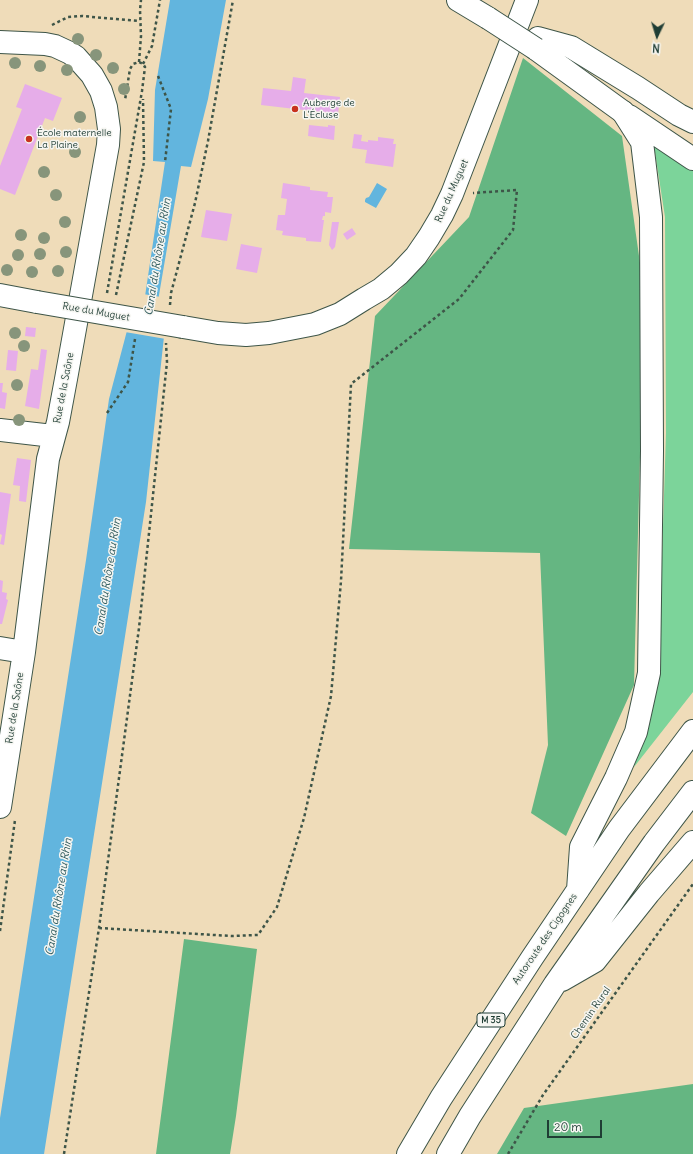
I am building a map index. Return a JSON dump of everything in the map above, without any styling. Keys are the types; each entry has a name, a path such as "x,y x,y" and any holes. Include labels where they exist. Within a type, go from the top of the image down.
{"main road":[{"path":"458,0 486,9 537,43 611,84 693,138"},
{"name":"Rue du Muguet","path":"0,295 38,302 175,333 218,333 246,335 269,334 315,324 340,314 381,289 399,274 416,256 429,237 452,194 527,0"},
{"name":"Rue de la Saône","path":"0,42 44,44 55,46 70,53 83,64 98,83 104,98 108,117 106,152 65,386 58,422 50,448 24,652 0,807"},
{"path":"537,43 623,112 693,159"},
{"path":"537,43 571,47 679,115 693,122"},
{"path":"578,890 581,847 616,778 636,732 648,673 652,451 651,216 642,142 623,112"},
{"path":"0,430 54,436"},
{"path":"0,648 24,652"},
{"name":"Autoroute des Cigognes","path":"408,1154 440,1098 619,829 693,732"},
{"path":"448,1154 470,1116 555,984 654,843 693,792"},
{"path":"555,984 595,961 649,892 693,842"}],"path":[{"path":"107,293 145,67 139,62 141,36 139,21 142,0"},
{"path":"143,64 152,46 160,0"},
{"path":"169,308 171,293 195,203 234,0"},
{"path":"46,27 68,17 82,16 139,21"},
{"path":"158,76 171,108 165,162"},
{"path":"116,295 144,162 142,91"},
{"path":"99,928 231,936 258,935 277,907 304,818 331,696 341,581 350,384 459,299 513,230 517,190 452,194"},
{"path":"64,1154 99,928 139,628 167,362 175,333"},
{"path":"107,413 128,382 136,336"},
{"name":"Chemin Rural","path":"508,1154 543,1095 693,884"}],"green space":[{"path":"523,58 622,136 641,270 640,457 634,685 566,836 531,813 548,745 540,553 349,549 375,316 469,217"},
{"path":"654,146 693,150 693,692 634,767 658,684 666,433 665,217"},
{"path":"184,939 257,949 230,1154 156,1154"},
{"path":"693,1084 693,1154 497,1154 524,1108"}],"water":[{"name":"Canal du Rhône au Rhin","path":"170,0 226,0 208,99 191,167 181,166 159,295 158,305 160,308 167,309 146,502 44,1154 0,1154 0,1118 86,560 109,399 134,304 144,303 165,162 153,161 155,90"},
{"path":"377,183 387,189 376,208 365,202 365,200 369,197"}],"pier":[{"path":"143,294 161,297 161,307 168,308 166,339 125,332 132,304 142,301"}],"building":[{"path":"293,77 306,79 304,93 340,97 338,114 261,105 263,88 291,91"},
{"path":"25,84 62,98 53,121 45,118 15,195 0,189 0,166 22,109 16,107"},
{"path":"309,125 328,127 328,125 335,126 334,140 308,136"},
{"path":"354,134 362,135 361,141 368,142 368,140 378,141 378,137 394,139 393,144 396,144 393,167 365,163 367,150 352,148"},
{"path":"283,183 310,187 310,190 328,192 327,197 333,197 331,213 325,212 325,216 323,216 322,220 324,220 321,242 306,241 306,238 282,235 283,231 276,230 278,215 285,215 287,199 281,198"},
{"path":"206,210 232,214 227,241 201,237"},
{"path":"332,222 339,222 335,247 332,250 329,245"},
{"path":"352,228 356,234 347,240 343,234"},
{"path":"241,244 262,248 257,273 236,269"},
{"path":"26,327 36,328 35,337 25,336"},
{"path":"41,349 47,350 39,409 25,406 31,369 38,370"},
{"path":"8,350 18,351 16,371 6,370"},
{"path":"0,383 3,383 2,392 7,393 5,409 0,408"},
{"path":"17,458 31,460 26,502 19,501 20,486 13,485"},
{"path":"0,492 11,494 4,545 0,544 2,535 0,534"},
{"path":"0,580 3,581 2,592 7,593 6,599 8,600 2,624 0,624"}],"place":[{"name":"Auberge de L'Écluse","path":"295,109"},
{"name":"École maternelle La Plaine","path":"29,139"}]}
